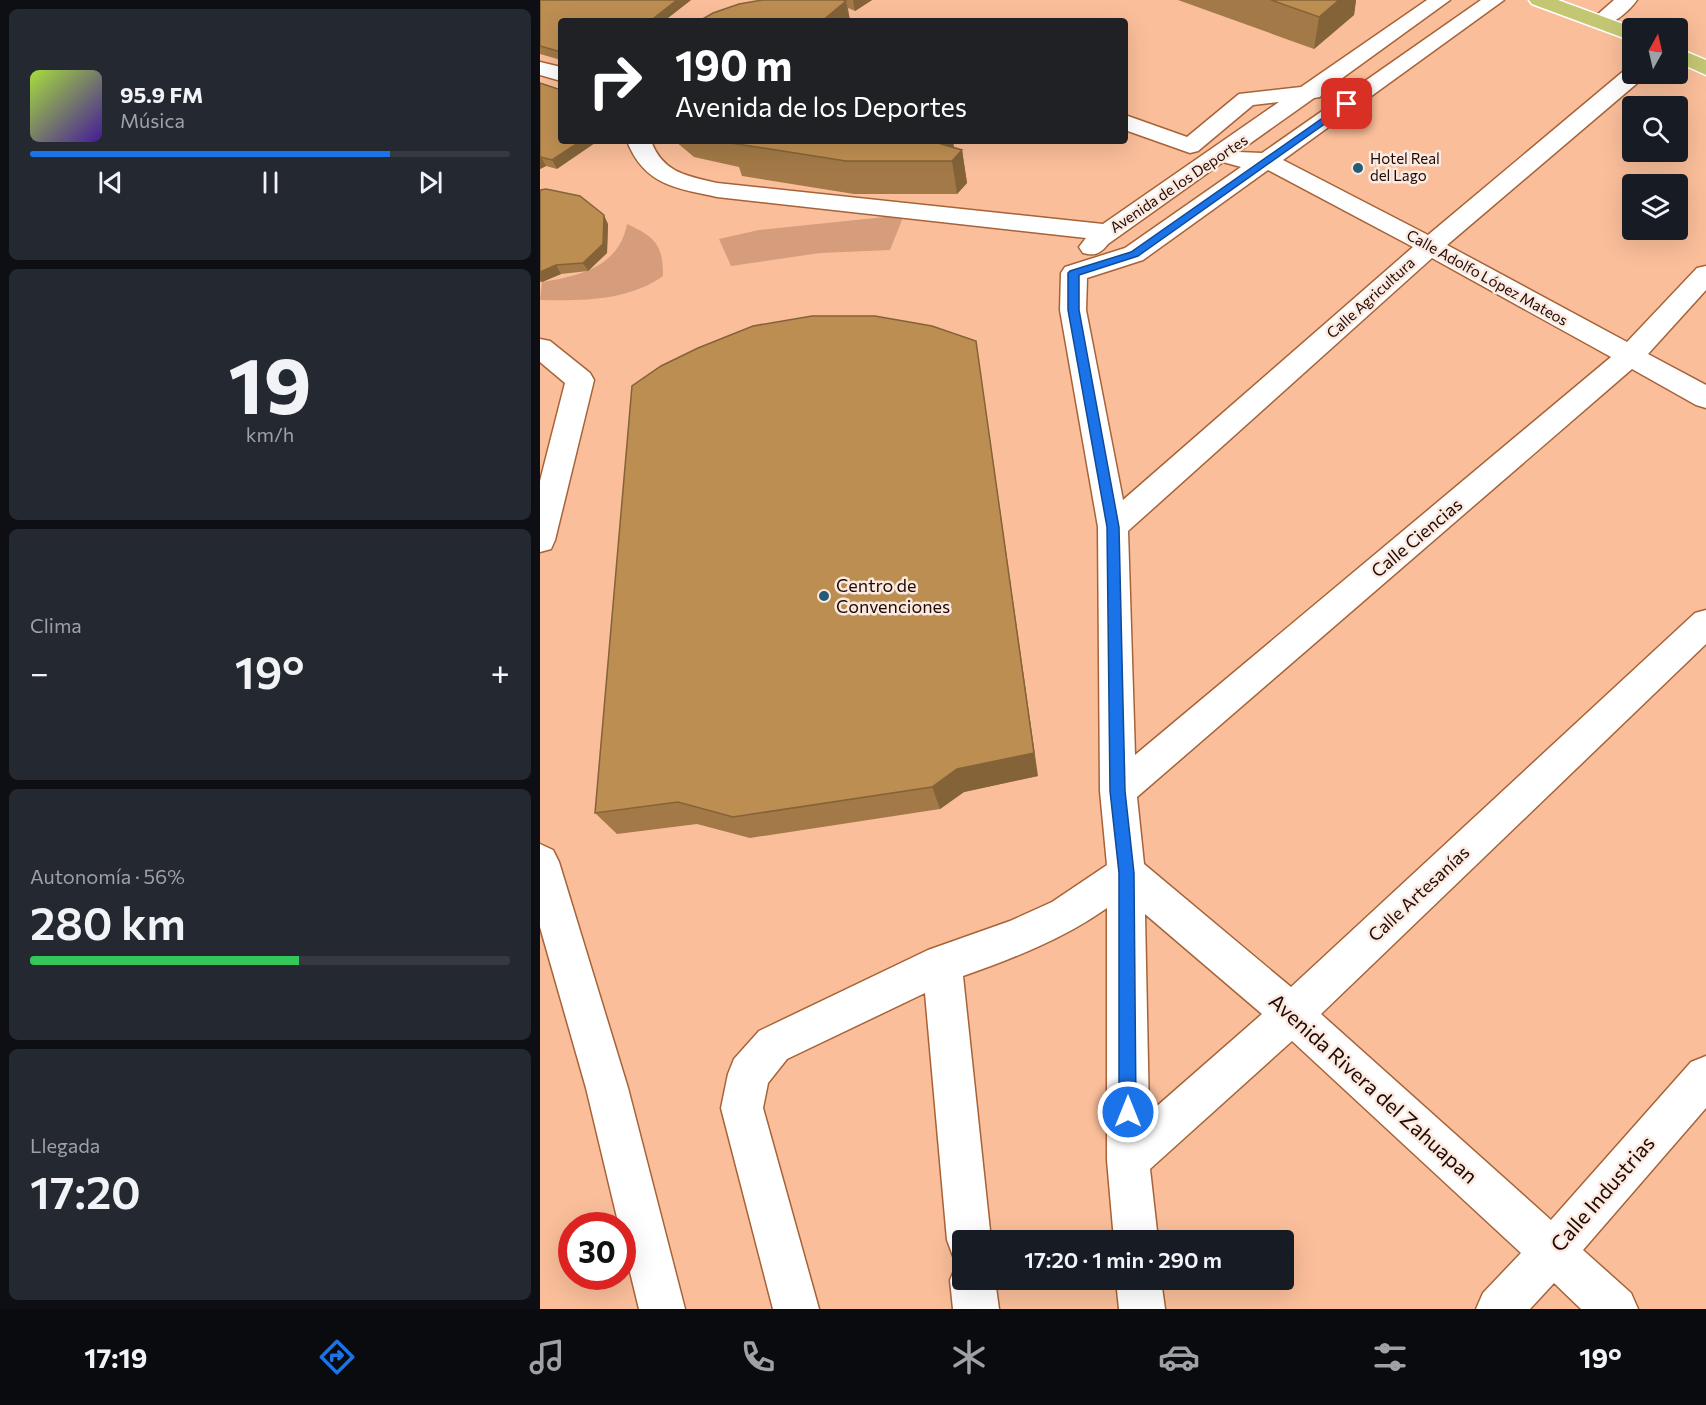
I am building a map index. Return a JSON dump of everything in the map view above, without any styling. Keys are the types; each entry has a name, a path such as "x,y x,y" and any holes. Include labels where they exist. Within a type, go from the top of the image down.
{"main road":[{"path":"1539,0 1622,31"},
{"path":"1688,60 1706,69"}],"street":[{"name":"Avenida de los Deportes","path":"1074,273 1107,232 1312,92 1440,0"},
{"name":"Avenida de los Deportes","path":"1074,273 1134,254 1494,0"},
{"path":"1599,22 1627,0"},
{"path":"540,68 558,73"},
{"name":"Calle Agricultura","path":"1113,527 1430,246 1622,84"},
{"path":"1128,123 1190,146 1247,99 1312,92 1347,104"},
{"name":"Calle Adolfo López Mateos","path":"1247,137 1265,149 1266,160"},
{"path":"640,144 643,157 667,178 717,190 1107,232"},
{"name":"Calle Adolfo López Mateos","path":"1222,154 1240,160 1266,160 1430,246 1706,398"},
{"path":"1074,273 1073,310 1113,527 1118,791 1126,873 1128,1160 1135,1230"},
{"name":"Calle Ciencias","path":"1118,791 1629,357 1706,274"},
{"path":"540,348 580,380 540,540"},
{"name":"Calle Artesanías","path":"1128,1160 1292,1014 1706,623"},
{"path":"540,861 607,1088 662,1309"},
{"path":"796,1309 742,1108 749,1074 773,1045 942,964 1016,938 1065,915 1126,873"},
{"name":"Avenida Rivera del Zahuapan","path":"1126,873 1292,1014 1615,1309"},
{"path":"942,964 968,1230"},
{"name":"Calle Industrias","path":"1499,1309 1706,1077"},
{"path":"974,1290 976,1309"},
{"path":"1140,1290 1142,1309"}],"shaded area":[{"path":"904,215 890,250 820,253 731,266 719,239 759,230"},
{"path":"627,224 656,243 663,265 663,276 620,295 572,300 540,300 542,282 583,272 606,260 623,239"}],"building":[{"path":"540,0 677,0 654,18 558,18 558,51 540,46"},
{"path":"762,0 846,1 826,18 704,18 739,4"},
{"path":"1271,0 1339,0 1319,17"},
{"path":"540,83 558,89 558,144 576,144 552,160 540,158"},
{"path":"737,144 941,144 962,150 952,161 846,161"},
{"path":"546,189 580,196 604,215 603,244 583,263 556,265 540,272 540,190"},
{"name":"Centro de Convenciones","path":"812,316 875,316 932,326 976,341 1034,753 957,769 932,787 733,817 678,802 595,813 632,386 661,366 753,326"}],"place":[{"name":"Hotel Real del Lago","path":"1358,168"},
{"name":"Centro de Convenciones","path":"824,596"}],"route":[{"path":"1128,1112 1126,873 1118,791 1113,527 1073,310 1074,273 1134,254 1347,104"}]}
